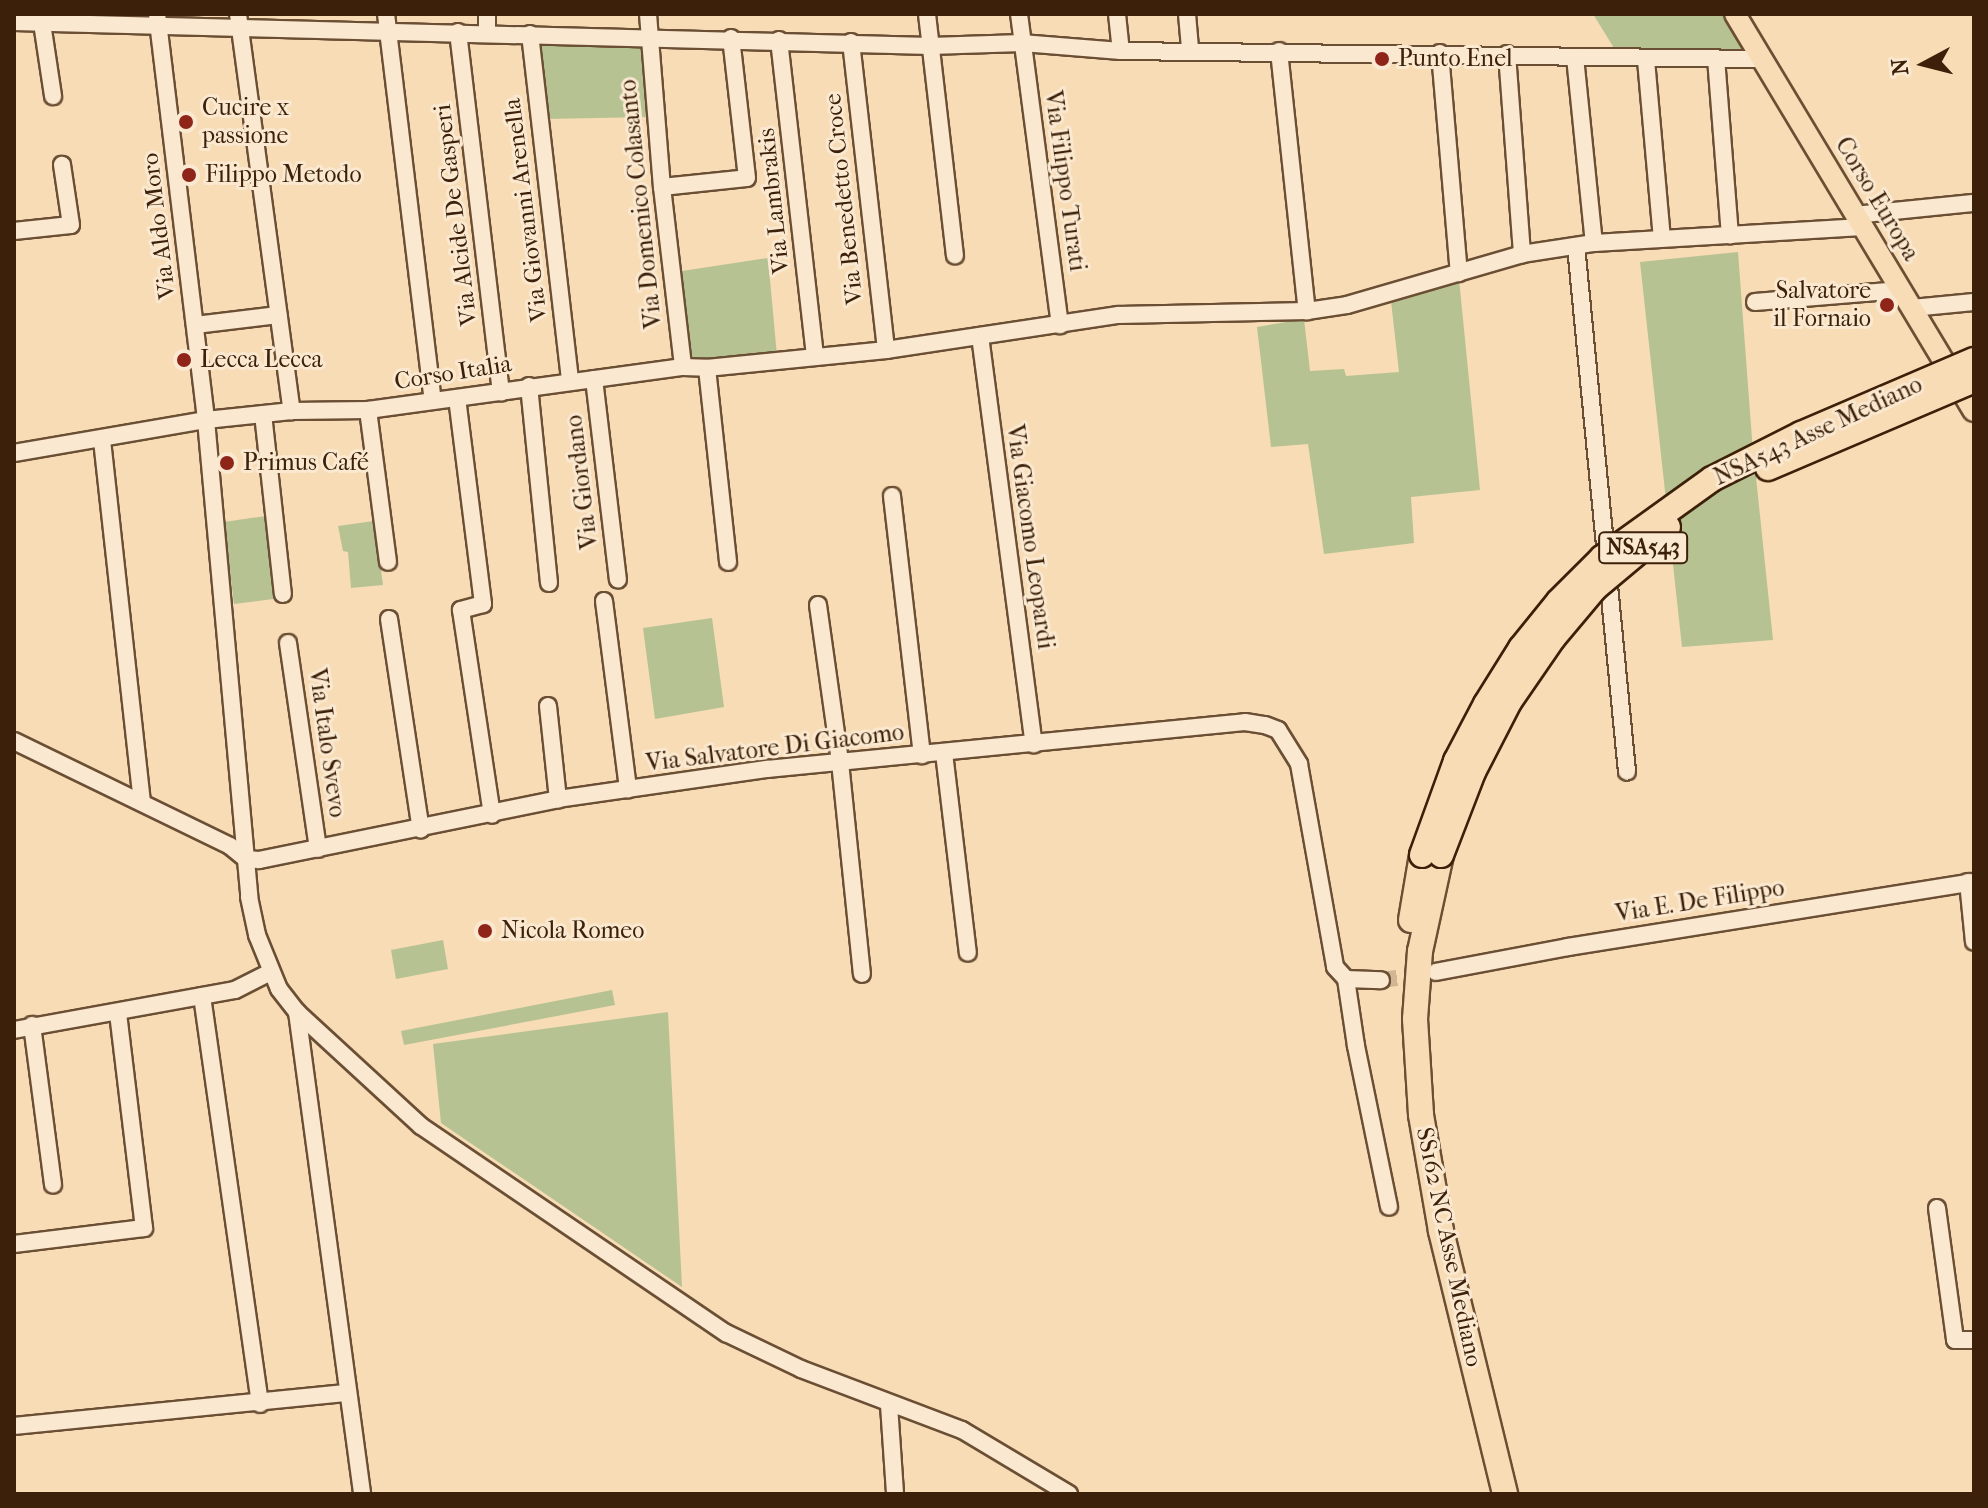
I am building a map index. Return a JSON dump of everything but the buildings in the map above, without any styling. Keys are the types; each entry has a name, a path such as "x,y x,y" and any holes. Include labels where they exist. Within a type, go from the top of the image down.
{"highway":[{"name":"NSA543 Asse Mediano","path":"1431,855 1456,761 1486,704 1521,648 1559,601 1602,558 1712,479 1801,434 1974,360"},
{"name":"NSA543 Asse Mediano","path":"1431,855 1509,702 1553,638 1595,588 1664,530 1719,492 1834,437 1974,380"},
{"path":"1431,855 1403,964 1401,1023 1406,1118 1427,1233 1489,1494"},
{"name":"SS162 NC Asse Mediano","path":"1431,855 1415,1019 1419,1100 1441,1231 1505,1494"}],"main road":[{"name":"Corso Europa","path":"1735,14 1974,411"}],"street":[{"path":"487,14 487,33"},
{"name":"Via Domenico Colasanto","path":"648,14 662,187 683,367"},
{"path":"927,14 955,255"},
{"name":"Via Filippo Turati","path":"1019,14 1060,325"},
{"path":"1117,14 1121,51"},
{"path":"1187,14 1190,51"},
{"path":"14,22 42,23 73,19 387,22 458,32 930,46 1022,43 1121,51 1507,54 1646,60 1762,59"},
{"name":"Via Aldo Moro","path":"158,20 206,420 252,916 270,972 297,1012"},
{"path":"238,21 292,411"},
{"path":"387,22 433,400"},
{"path":"42,23 53,96"},
{"name":"Via Alcide De Gasperi","path":"458,32 501,392"},
{"name":"Via Giovanni Arenella","path":"530,34 570,381"},
{"path":"662,187 747,178 731,38"},
{"name":"Via Lambrakis","path":"779,40 815,357"},
{"name":"Via Benedetto Croce","path":"851,42 886,350"},
{"path":"1279,51 1307,311"},
{"path":"1440,53 1459,273"},
{"path":"1507,54 1522,254"},
{"path":"1575,57 1594,243"},
{"path":"1716,58 1730,235"},
{"path":"1646,60 1662,238"},
{"path":"14,231 71,225 62,165"},
{"name":"Corso Italia","path":"14,453 206,420 292,411 368,410 683,367 707,368 886,350 1149,312 1307,311 1347,305 1522,254 1594,243 1730,235 1859,221 1974,203"},
{"path":"1576,246 1627,772"},
{"path":"1755,302 1907,299 1974,302"},
{"path":"195,325 278,315"},
{"name":"Via Giacomo Leopardi","path":"980,336 1034,744"},
{"path":"707,368 728,562"},
{"name":"Via Giordano","path":"594,379 618,580"},
{"path":"529,386 549,583"},
{"path":"457,398 483,604 461,610 492,815"},
{"path":"368,410 388,562"},
{"path":"263,414 283,594"},
{"path":"102,440 142,802"},
{"path":"892,496 922,755"},
{"path":"604,601 628,789"},
{"path":"818,605 840,762 862,974"},
{"path":"389,619 421,830"},
{"name":"Via Italo Svevo","path":"288,643 318,849"},
{"path":"548,706 558,799"},
{"name":"Via Salvatore Di Giacomo","path":"246,859 259,860 421,830 558,799 840,762 1245,722 1278,730 1299,764 1335,967 1346,979 1356,1046 1389,1207"},
{"path":"14,741 230,846 246,859"},
{"path":"944,753 968,953"},
{"path":"1971,882 1974,942"},
{"name":"Via E. De Filippo","path":"1436,972 1568,947 1971,882"},
{"path":"14,1030 118,1014 235,990 270,972"},
{"path":"1346,979 1381,980"},
{"path":"202,996 260,1404"},
{"path":"297,1012 362,1494"},
{"path":"297,1012 421,1126 726,1333 801,1369 889,1405 962,1430 1069,1494"},
{"path":"14,1244 144,1228 118,1014"},
{"path":"32,1025 53,1185"},
{"path":"1937,1208 1955,1340 1974,1340"},
{"path":"14,1426 347,1393"},
{"path":"889,1405 895,1494"}],"green space":[{"path":"1593,14 1726,14 1750,54 1614,48"},
{"path":"538,45 644,47 649,117 546,119"},
{"path":"1738,252 1752,439 1773,640 1682,647 1640,262"},
{"path":"768,258 777,356 692,364 682,271"},
{"path":"1459,279 1480,490 1411,497 1414,543 1324,554 1308,444 1271,447 1257,327 1304,319 1310,371 1344,369 1346,376 1399,372 1391,301"},
{"path":"272,515 281,598 234,604 224,522"},
{"path":"374,521 383,585 351,588 348,552 343,551 338,526"},
{"path":"712,618 724,707 655,719 643,628"},
{"path":"443,940 448,969 396,979 391,950"},
{"path":"612,990 615,1005 404,1045 401,1031"},
{"path":"668,1012 682,1287 441,1123 433,1044"}],"tunnel":[{"path":"1381,980 1427,974"}],"place":[{"name":"Punto Enel","path":"1382,59"},
{"name":"Cucire x passione","path":"186,122"},
{"name":"Filippo Metodo","path":"189,175"},
{"name":"Salvatore il Fornaio","path":"1887,305"},
{"name":"Lecca Lecca","path":"184,360"},
{"name":"Primus Café","path":"227,463"},
{"name":"Nicola Romeo","path":"485,931"}]}
